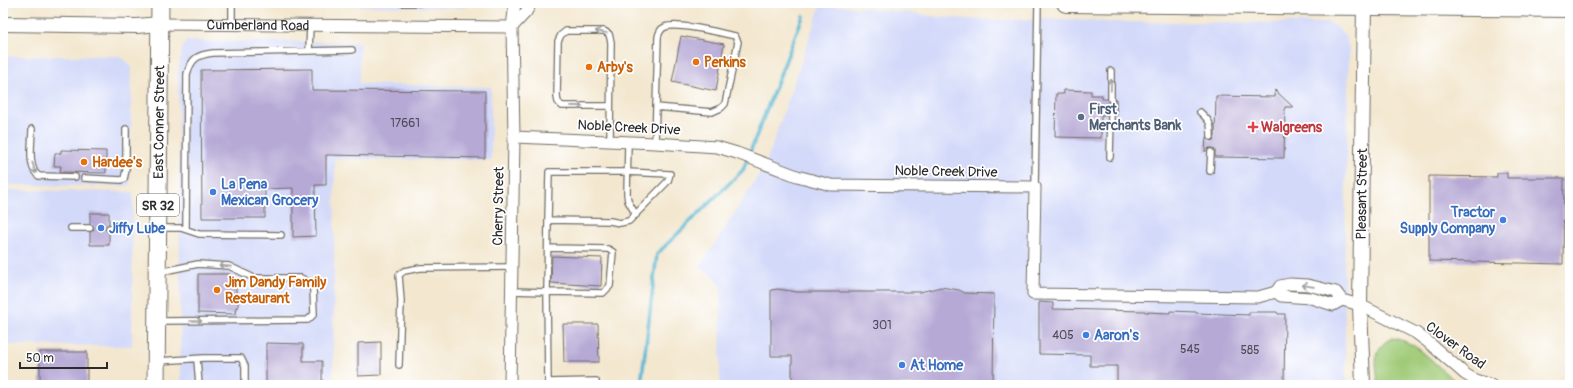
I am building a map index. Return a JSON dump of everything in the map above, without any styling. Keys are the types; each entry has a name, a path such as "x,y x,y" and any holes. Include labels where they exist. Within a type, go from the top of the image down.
{"highway":[{"path":"1066,3 1364,4 1570,8"}],"main road":[{"name":"East Conner Street","path":"156,385 160,3"}],"street":[{"name":"Cherry Street","path":"510,385 514,137 512,27 515,3"},
{"path":"512,27 526,12 531,3"},
{"name":"Pleasant Street","path":"1363,385 1360,305 1364,4"},
{"name":"Cumberland Road","path":"3,24 137,26 160,24 512,27"},
{"name":"Noble Creek Drive","path":"514,137 717,147 766,163 797,176 831,185 1034,187"},
{"path":"1034,187 1033,294 1258,297 1276,292 1280,286 1290,284 1308,285 1336,292 1342,300 1360,305"},
{"name":"Clover Road","path":"1360,305 1416,333 1465,374 1475,380 1491,385"}],"lane":[{"path":"232,3 232,25"},
{"path":"402,3 419,3"},
{"path":"1034,187 1038,3"},
{"path":"309,51 310,25"},
{"path":"655,143 656,107 658,37 660,31 665,27 684,27 735,36 738,42 726,104 712,112 656,107"},
{"path":"610,106 562,106 558,102 558,41 561,35 566,31 604,31 609,34 611,42 610,141"},
{"path":"186,229 187,74 192,61 201,55 213,53 352,50"},
{"path":"1111,71 1111,99"},
{"path":"1200,112 1209,120 1211,126 1211,137"},
{"path":"1110,157 1111,115"},
{"path":"32,129 32,164 36,174 39,176 75,177"},
{"path":"84,178 124,179 126,170 126,129"},
{"path":"628,142 626,172 627,194 628,201 636,215"},
{"path":"1210,171 1211,152"},
{"path":"548,220 610,221 620,223 629,221 668,181 670,174 626,172 549,172 548,220 548,248 547,292 548,382 596,381"},
{"path":"71,228 90,228"},
{"path":"109,228 122,228"},
{"path":"158,228 181,228 199,234 281,235"},
{"path":"512,291 603,293 610,286 613,252 608,249 548,248"},
{"path":"157,321 308,320 314,314 313,289 310,284 301,278 254,278 229,266 214,265 191,266 158,273"},
{"path":"399,365 401,301 399,275 404,271 420,268 512,267"},
{"path":"157,361 197,358 241,358 245,366 245,385"},
{"path":"197,358 199,385"}],"shaded area":[{"path":"206,3 475,3 464,8"},
{"path":"821,4 905,12 938,17 989,20 1063,19 1108,22 1328,23 1336,26 1346,37 1349,49 1344,278 1346,385 720,385 721,289 714,276 699,268 762,170 770,152"},
{"path":"186,41 360,42 359,84 491,87 491,160 335,159 333,385 181,385 178,72 182,50"},
{"path":"3,56 119,56 127,61 132,68 130,185 3,185"},
{"path":"3,190 133,192 132,346 3,345"}],"green space":[{"path":"1392,338 1412,345 1421,351 1462,385 1378,385 1376,358 1380,347"}],"building":[{"path":"681,36 724,44 716,91 672,82"},
{"path":"312,69 312,90 485,91 485,158 326,155 326,185 315,185 316,236 293,237 293,188 265,189 265,218 202,218 201,70"},
{"path":"1064,90 1091,91 1091,95 1102,95 1102,99 1107,99 1111,103 1116,99 1117,115 1111,111 1108,112 1107,115 1101,115 1101,138 1055,137 1056,94 1064,94"},
{"path":"1275,90 1293,107 1285,107 1284,158 1215,157 1215,150 1212,148 1209,148 1205,152 1206,137 1211,141 1215,137 1216,96 1275,97"},
{"path":"61,150 106,151 106,173 60,172 61,166 54,166 55,153 61,153"},
{"path":"1497,173 1507,173 1507,178 1564,178 1563,264 1429,261 1429,176 1497,177"},
{"path":"90,213 109,213 109,224 105,228 109,232 109,245 90,245 90,232 94,228 90,224"},
{"path":"552,256 602,258 601,286 551,283"},
{"name":"Jim Dandy Family Restaurant","path":"198,274 230,274 230,278 234,278 236,284 236,295 238,295 238,307 236,307 235,314 198,313"},
{"path":"941,287 959,290 965,293 994,294 993,385 792,385 792,356 771,356 771,290 778,289 797,292 920,292"},
{"path":"1039,302 1053,303 1053,309 1170,313 1170,311 1249,315 1249,312 1277,312 1278,314 1285,314 1284,385 1117,385 1117,366 1090,366 1090,355 1039,354"},
{"path":"563,324 598,324 599,362 564,362"},
{"path":"381,342 381,375 358,376 358,343"},
{"path":"266,343 303,344 303,361 322,361 322,385 266,385"},
{"path":"40,352 87,352 87,385 40,385"}],"waterway":[{"path":"641,385 657,254 743,170 803,16"}],"place":[{"name":"Perkins","path":"696,62"},
{"name":"Arby's","path":"589,67"},
{"name":"First Merchants Bank","path":"1081,117"},
{"name":"Walgreens","path":"1253,127"},
{"name":"Hardee's","path":"84,162"},
{"name":"La Pena Mexican Grocery","path":"213,192"},
{"name":"Tractor Supply Company","path":"1503,220"},
{"name":"Jiffy Lube","path":"101,228"},
{"name":"Jim Dandy Family Restaurant","path":"217,290"},
{"name":"Aaron's","path":"1086,335"},
{"name":"At Home","path":"902,365"}]}
